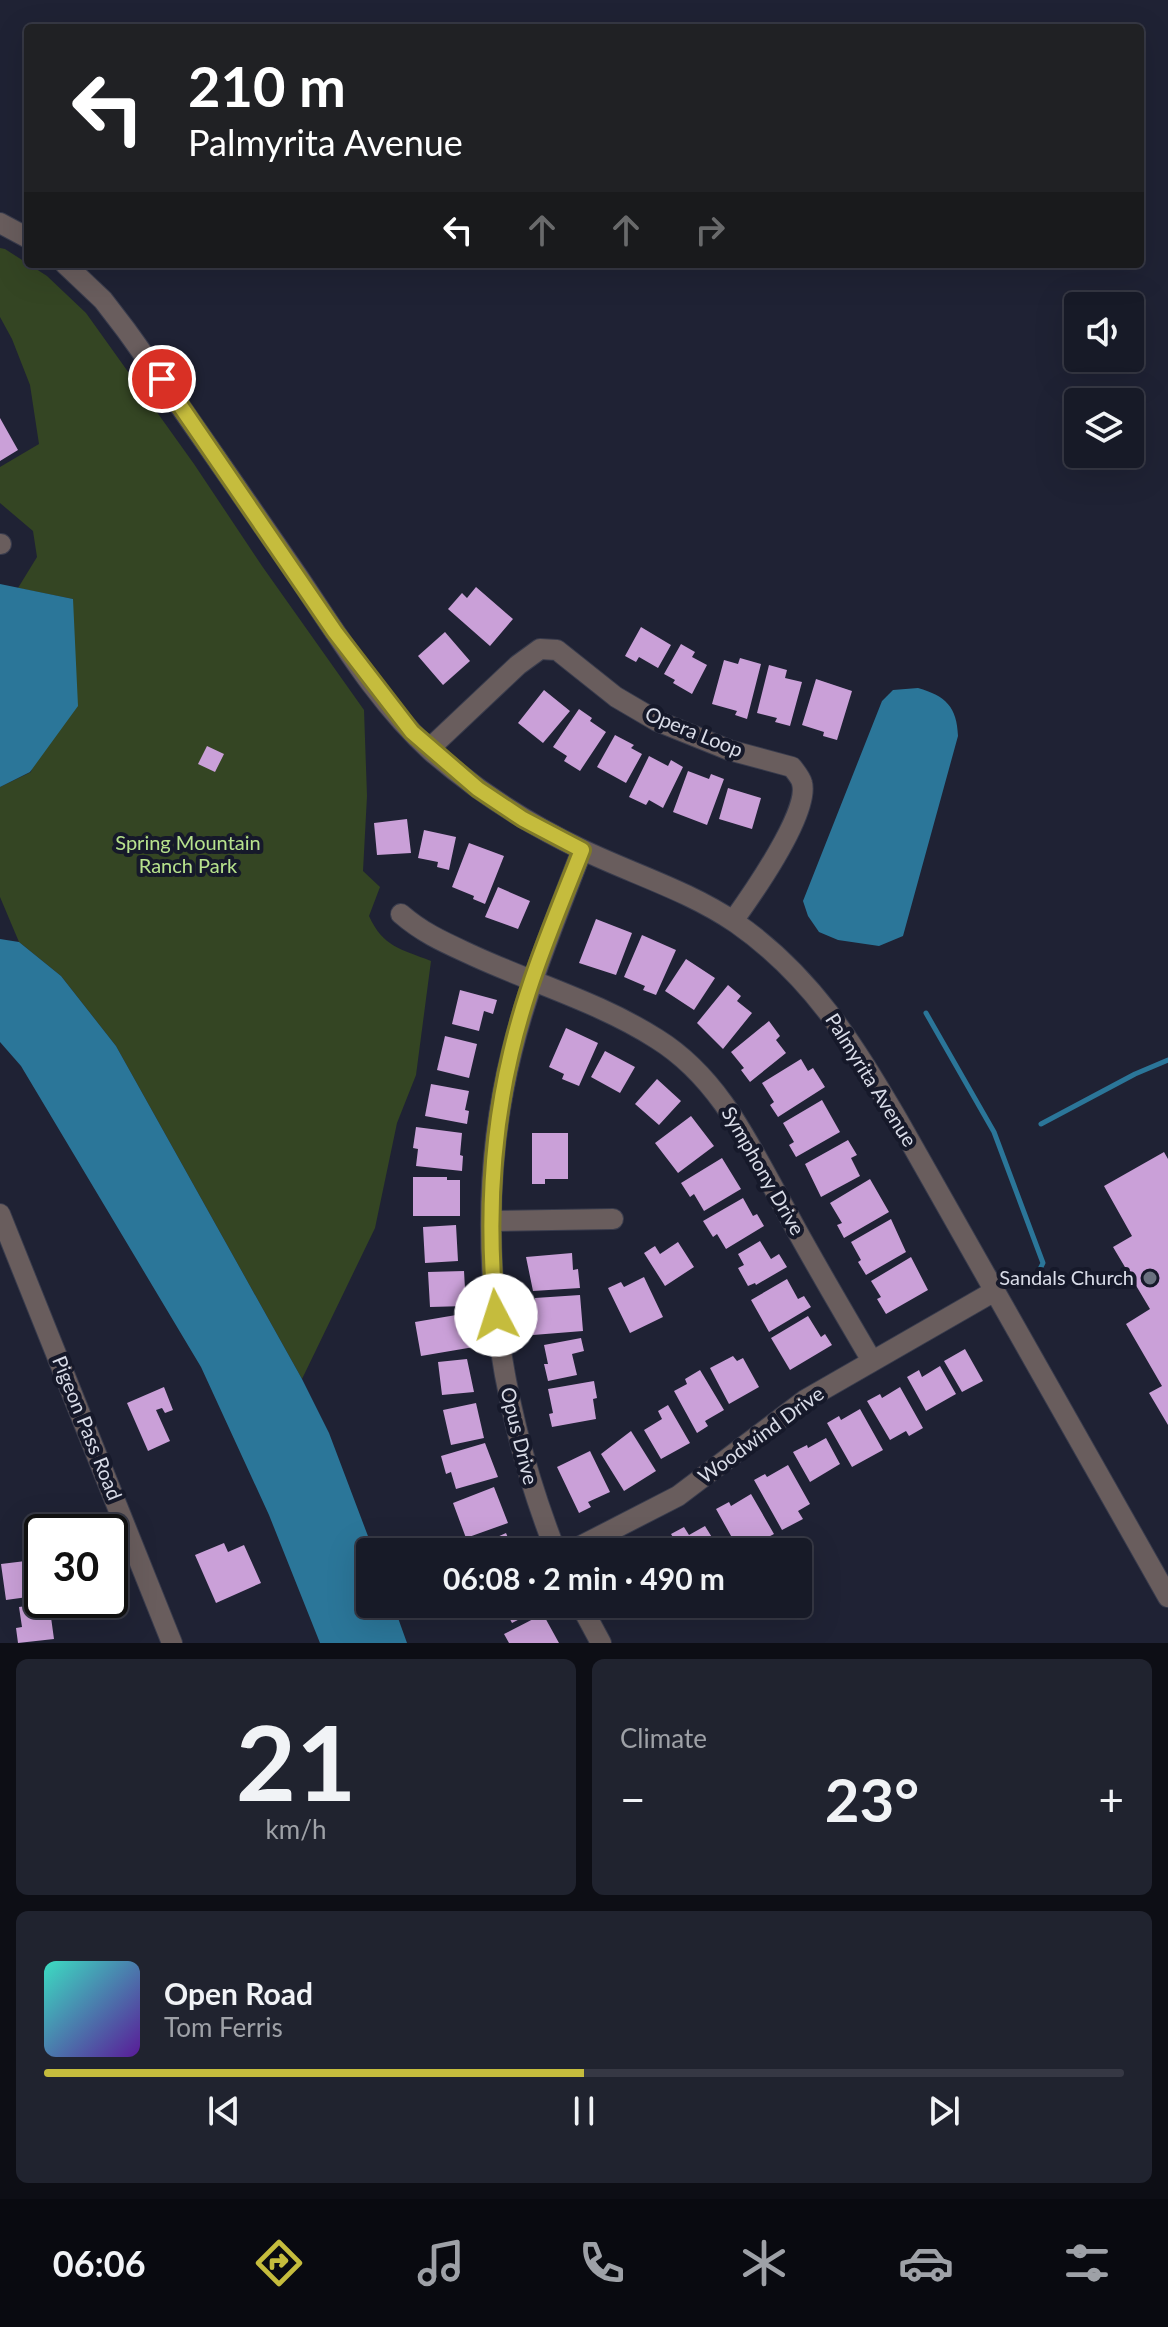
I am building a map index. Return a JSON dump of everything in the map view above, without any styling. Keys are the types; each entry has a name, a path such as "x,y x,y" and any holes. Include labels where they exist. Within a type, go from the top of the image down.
{"street":[{"path":"0,223 24,236"},
{"name":"Palmyrita Avenue","path":"69,268 111,310 358,664 429,749 501,804 582,850 691,897 733,921 793,970 839,1024 899,1122 1168,1597"},
{"name":"Opera Loop","path":"429,749 518,665 540,649 557,650 616,697 657,721 729,750 792,767 802,783 800,804 767,873 733,921"},
{"name":"Opus Drive","path":"551,1538 533,1493 513,1420 499,1342 491,1221 502,1103 511,1052 531,982 582,850"},
{"name":"Symphony Drive","path":"401,914 423,932 531,982 607,1011 659,1040 692,1066 732,1114 872,1361"},
{"name":"Pigeon Pass Road","path":"0,1214 172,1643"},
{"path":"491,1221 613,1219"},
{"name":"Woodwind Drive","path":"596,1538 678,1496 783,1414 993,1292"},
{"path":"588,1618 601,1643"}],"green space":[{"name":"Spring Mountain Ranch Park","path":"0,248 24,261 24,268 35,268 47,276 86,313 364,710 367,796 363,871 380,887 369,916 387,941 431,961 416,1075 397,1123 375,1228 302,1379 116,1046 61,976 19,942 0,897 0,787 31,772 73,599 18,588 37,557 33,531 0,503 0,467 39,444 30,385 0,317"}],"water":[{"path":"0,584 73,599 78,706 30,772 0,787"},
{"path":"918,688 948,704 955,717 958,736 903,936 879,946 838,940 819,932 808,916 803,901 882,701 893,690"},
{"path":"0,939 19,942 61,976 116,1046 329,1433 369,1538 356,1538 356,1618 398,1618 407,1643 320,1643 269,1515 201,1367 21,1066 0,1042"}],"building":[{"path":"0,418 18,450 0,461"},
{"path":"476,587 513,619 490,646 448,609 462,593 467,598"},
{"path":"641,627 671,645 658,668 639,657 636,662 625,656"},
{"path":"445,632 470,661 443,685 418,656"},
{"path":"681,644 695,652 692,657 707,665 692,694 664,674"},
{"path":"740,658 761,664 747,719 735,715 737,711 712,704 724,660 738,664"},
{"path":"769,665 787,670 785,678 802,682 790,726 775,722 777,718 757,713"},
{"path":"816,679 852,691 837,740 802,725"},
{"path":"544,690 570,711 543,743 518,723"},
{"path":"579,709 606,732 580,771 564,761 567,756 553,747"},
{"path":"615,735 634,745 631,748 642,754 626,783 597,767"},
{"path":"207,746 224,754 215,772 198,764"},
{"path":"649,756 668,766 671,760 683,767 663,808 649,800 646,805 629,797"},
{"path":"688,771 709,779 711,774 724,779 707,825 673,812"},
{"path":"728,788 761,798 752,829 719,819"},
{"path":"407,819 411,853 377,855 374,823"},
{"path":"424,830 456,837 449,870 437,867 438,862 418,858"},
{"path":"469,843 504,856 485,904 452,887"},
{"path":"498,887 530,901 518,929 485,917"},
{"path":"596,919 632,933 616,975 579,963"},
{"path":"642,935 676,950 656,995 643,990 645,986 624,977"},
{"path":"686,959 715,978 694,1010 665,991"},
{"path":"728,985 741,996 737,1001 752,1013 723,1049 697,1023"},
{"path":"460,990 497,1000 493,1014 484,1011 479,1031 452,1024"},
{"path":"769,1021 780,1036 776,1040 786,1053 750,1082 741,1070 744,1068 731,1052"},
{"path":"566,1028 598,1043 579,1086 562,1079 564,1074 549,1067"},
{"path":"445,1036 477,1044 469,1078 437,1070"},
{"path":"605,1051 635,1067 620,1093 591,1077"},
{"path":"801,1059 808,1071 813,1068 825,1087 778,1117 770,1105 774,1102 762,1083"},
{"path":"657,1079 681,1101 659,1125 635,1104"},
{"path":"431,1084 469,1091 465,1110 469,1111 467,1124 425,1116"},
{"path":"822,1100 840,1132 796,1157 789,1145 794,1142 783,1123"},
{"path":"691,1116 714,1146 678,1173 655,1143"},
{"path":"416,1127 462,1133 462,1171 416,1166 418,1149 413,1148"},
{"path":"532,1133 568,1133 568,1179 545,1179 545,1184 532,1184"},
{"path":"848,1140 857,1155 851,1158 860,1176 821,1197 805,1164"},
{"name":"Sandals Church","path":"1164,1152 1168,1159 1168,1425 1149,1393 1162,1386 1126,1324 1150,1309 1113,1247 1132,1236 1104,1186"},
{"path":"722,1158 741,1189 704,1211 694,1194 690,1197 681,1183"},
{"path":"413,1177 460,1180 460,1216 413,1216"},
{"path":"870,1179 889,1212 844,1238 837,1225 842,1223 830,1203"},
{"path":"743,1198 753,1216 757,1214 764,1226 726,1249 717,1234 713,1237 703,1221"},
{"path":"891,1219 906,1252 866,1275 851,1242"},
{"path":"456,1225 458,1261 425,1263 423,1227"},
{"path":"760,1241 771,1259 779,1254 787,1267 756,1285 748,1286 738,1268 744,1265 738,1254"},
{"path":"678,1242 694,1267 665,1286 644,1253 655,1246 660,1254"},
{"path":"572,1253 573,1270 578,1269 580,1288 533,1291 526,1257"},
{"path":"911,1257 928,1290 886,1314 877,1299 881,1297 871,1281"},
{"path":"464,1271 466,1306 430,1307 428,1272"},
{"path":"644,1277 663,1317 630,1333 608,1288 621,1282 624,1287"},
{"path":"787,1279 798,1299 804,1296 811,1307 769,1332 751,1300"},
{"path":"580,1295 583,1331 533,1335 535,1298"},
{"path":"462,1314 464,1327 470,1326 474,1347 421,1356 415,1322"},
{"path":"808,1316 821,1337 825,1334 832,1345 790,1370 771,1338"},
{"path":"581,1338 584,1351 572,1354 577,1375 548,1381 544,1345"},
{"path":"965,1349 983,1381 962,1392 944,1361"},
{"path":"733,1356 737,1361 743,1358 759,1387 729,1404 710,1368"},
{"path":"467,1359 474,1392 442,1395 438,1362"},
{"path":"940,1366 956,1394 926,1411 907,1377 919,1370 922,1377"},
{"path":"700,1370 724,1410 705,1421 708,1426 697,1433 674,1391 687,1384 685,1379"},
{"path":"594,1381 596,1419 552,1427 549,1414 553,1413 548,1389"},
{"path":"164,1387 173,1410 165,1413 162,1408 156,1410 170,1441 148,1451 127,1403"},
{"path":"900,1387 923,1428 909,1436 906,1431 890,1440 867,1401 880,1394 882,1398"},
{"path":"476,1403 484,1438 451,1445 443,1410"},
{"path":"668,1405 690,1443 661,1459 644,1430 662,1419 658,1411"},
{"path":"860,1409 883,1450 852,1467 827,1423 839,1416 841,1420"},
{"path":"631,1431 656,1471 624,1491 601,1454"},
{"path":"826,1438 840,1464 810,1482 793,1452"},
{"path":"485,1443 498,1477 456,1489 451,1472 446,1474 441,1456"},
{"path":"590,1451 610,1492 588,1502 591,1507 579,1513 557,1467"},
{"path":"788,1465 810,1504 798,1511 803,1519 782,1530 754,1480 765,1474 767,1477"},
{"path":"494,1487 508,1523 466,1538 453,1503"},
{"path":"751,1494 774,1534 766,1538 732,1538 716,1509 729,1502 731,1506"},
{"path":"705,1526 712,1538 673,1538 671,1534 684,1527 689,1535"},
{"path":"224,1543 228,1552 244,1545 261,1583 216,1603 195,1555"},
{"path":"24,1561 24,1598 6,1600 1,1564"},
{"path":"24,1606 24,1618 51,1618 54,1639 18,1643 16,1628 22,1627 19,1607"},
{"path":"535,1618 545,1618 559,1643 509,1643 504,1634"}],"waterway":[{"path":"926,1013 994,1132 1043,1263 1037,1275"},
{"path":"1041,1124 1168,1060"}],"place":[{"name":"Sandals Church","path":"1150,1278"}],"route":[{"path":"162,379 335,632 412,732 478,789 523,819 582,850 531,982 511,1052 493,1176 491,1221 496,1315"}]}
